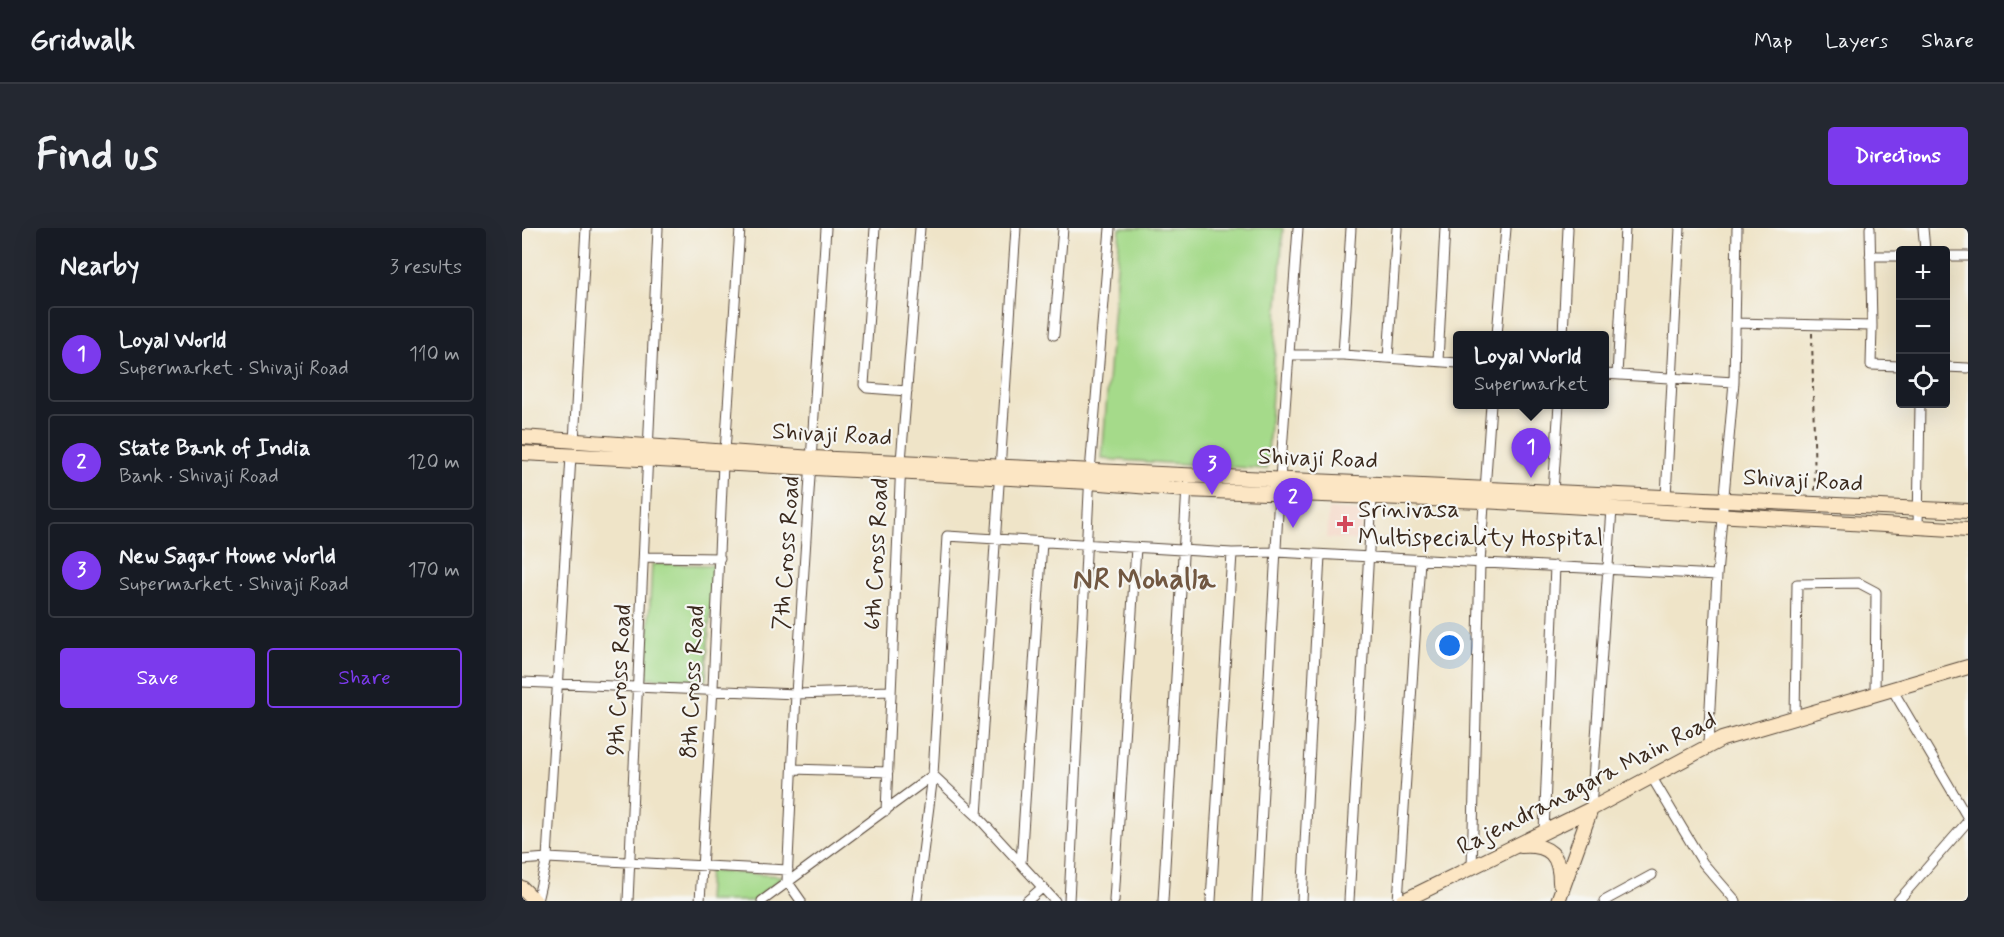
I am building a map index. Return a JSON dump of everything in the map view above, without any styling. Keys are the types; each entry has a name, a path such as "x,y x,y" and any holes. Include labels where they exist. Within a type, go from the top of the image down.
{"street":[{"path":"574,442 586,228"},
{"name":"9th Cross Road","path":"628,901 658,228"},
{"name":"8th Cross Road","path":"699,901 713,688 724,458 740,228"},
{"name":"7th Cross Road","path":"788,876 796,693 813,464 826,228"},
{"path":"875,228 864,385 867,388 907,391"},
{"name":"6th Cross Road","path":"886,812 901,467 920,228"},
{"path":"977,816 998,472 1016,228"},
{"path":"1054,335 1063,228"},
{"path":"1070,901 1089,477 1110,228"},
{"path":"1257,901 1279,486 1291,355 1298,228"},
{"path":"1343,355 1351,228"},
{"path":"1388,358 1397,228"},
{"path":"1438,361 1445,228"},
{"path":"1497,331 1506,228"},
{"path":"1563,331 1568,228"},
{"path":"1617,375 1625,228"},
{"path":"1665,497 1680,228"},
{"path":"1708,745 1717,575 1734,382 1737,228"},
{"path":"1869,228 1871,365 1896,366"},
{"path":"1923,228 1925,246"},
{"path":"1870,256 1896,256"},
{"path":"1950,256 1968,256"},
{"path":"1735,323 1812,327 1872,326"},
{"path":"1291,355 1343,355 1453,362"},
{"path":"1950,368 1968,368"},
{"path":"1609,374 1734,382"},
{"path":"1918,527 1920,408"},
{"path":"1472,868 1480,563 1491,409"},
{"path":"1553,492 1558,409"},
{"name":"Shivaji Road","path":"522,437 648,453 1187,484 1484,495 1553,492 1968,511"},
{"path":"522,453 571,456 648,453"},
{"path":"522,888 536,901 547,858 571,456"},
{"path":"1163,901 1187,484"},
{"path":"1279,486 1372,496 1484,495 1612,508 1968,530"},
{"path":"1349,901 1372,496"},
{"path":"1559,896 1591,809 1612,508"},
{"path":"917,900 933,775 946,536 1232,553 1276,552 1368,559 1717,575"},
{"path":"1021,863 1042,542"},
{"path":"1114,901 1136,547"},
{"path":"1211,901 1232,553"},
{"path":"1302,901 1320,555"},
{"path":"645,557 720,558"},
{"path":"1398,901 1420,561"},
{"path":"1544,832 1555,566"},
{"path":"1795,718 1797,584 1859,583 1875,592 1875,694"},
{"name":"Rajendranagara Main Road","path":"1403,901 1591,809 1708,745 1968,667"},
{"path":"522,682 796,693 890,691"},
{"path":"1892,689 1968,819 1898,901"},
{"path":"793,769 888,772"},
{"path":"762,901 788,876 886,812 933,775"},
{"path":"933,775 977,816 1055,901"},
{"path":"1650,776 1702,863 1730,899"},
{"path":"1516,846 1545,847 1554,856 1560,868 1559,896"},
{"path":"522,860 547,858 631,862 788,876"},
{"path":"1604,901 1652,875"},
{"path":"788,876 801,901"},
{"path":"1027,901 1043,887"}],"path":[{"path":"1812,327 1815,504"}],"shaded area":[{"name":"Srinivasa Multispeciality Hospital","path":"1329,509 1363,511 1361,541 1327,538"}],"green space":[{"path":"1120,228 1283,228 1267,469 1102,459"},
{"path":"652,564 713,565 706,680 646,678"},
{"path":"709,871 784,876 752,901 707,901"}],"place":[{"name":"Loyal World","path":"1531,478"},
{"name":"New Sagar Home World","path":"1212,495"},
{"name":"Srinivasa Multispeciality Hospital","path":"1345,524"},
{"name":"State Bank of India","path":"1293,528"}],"district":[{"name":"NR Mohalla","path":"1144,579"}]}
